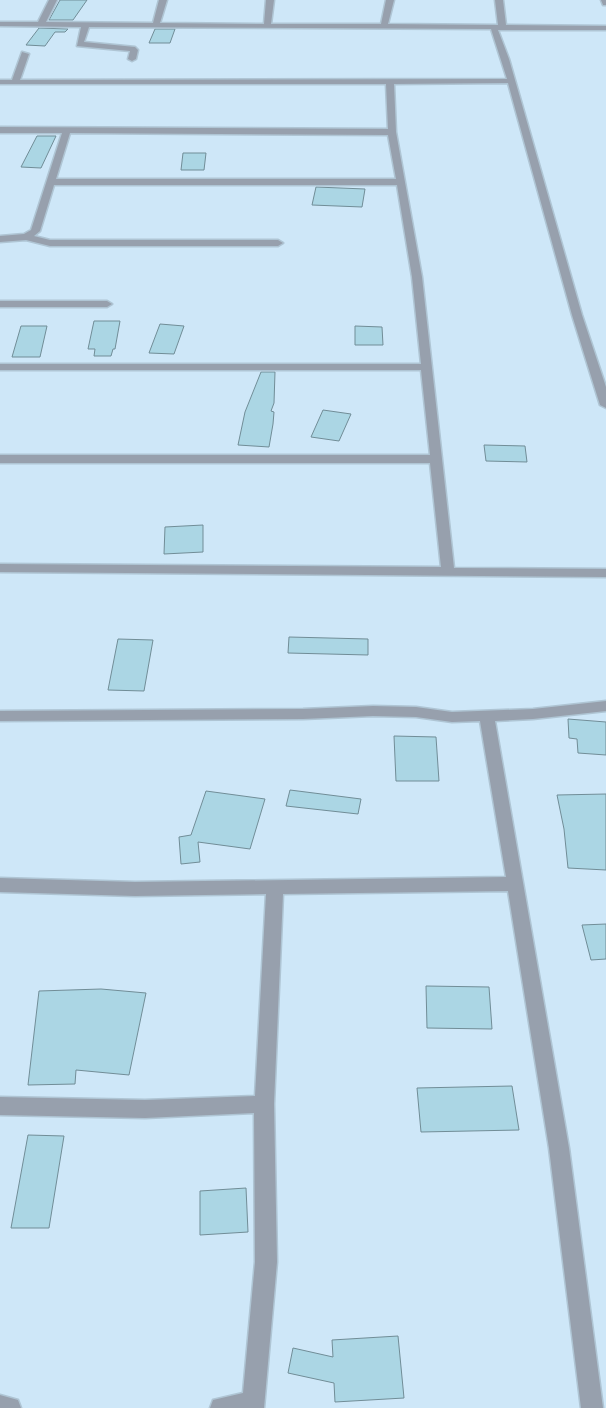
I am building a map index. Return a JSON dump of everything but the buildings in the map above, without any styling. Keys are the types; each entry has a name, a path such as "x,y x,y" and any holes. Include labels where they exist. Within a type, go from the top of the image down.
{"street":[{"path":"41,24 53,0"},
{"path":"156,24 163,0"},
{"path":"266,26 270,0"},
{"path":"384,26 390,0"},
{"path":"499,0 497,26 510,81 577,315 606,405"},
{"path":"0,24 606,28"},
{"path":"86,24 80,44 132,48 134,50 132,59"},
{"path":"15,82 25,54"},
{"path":"0,82 510,81"},
{"path":"390,82 392,132 417,277 448,571"},
{"path":"0,130 392,132"},
{"path":"26,237 35,231 67,130"},
{"path":"50,182 402,182"},
{"path":"0,239 26,237 50,244 278,243"},
{"path":"0,304 107,304"},
{"path":"0,367 426,366"},
{"path":"0,459 437,459"},
{"path":"0,568 344,573 448,571 606,573"},
{"path":"0,716 303,714 381,711 416,712 452,717 606,706"},
{"path":"487,716 583,1323 592,1408"},
{"path":"0,885 135,889 515,884"},
{"path":"221,1408 253,1406 266,1262 264,1104 275,887"},
{"path":"0,1106 145,1109 264,1104"},
{"path":"0,1406 10,1408"}]}
